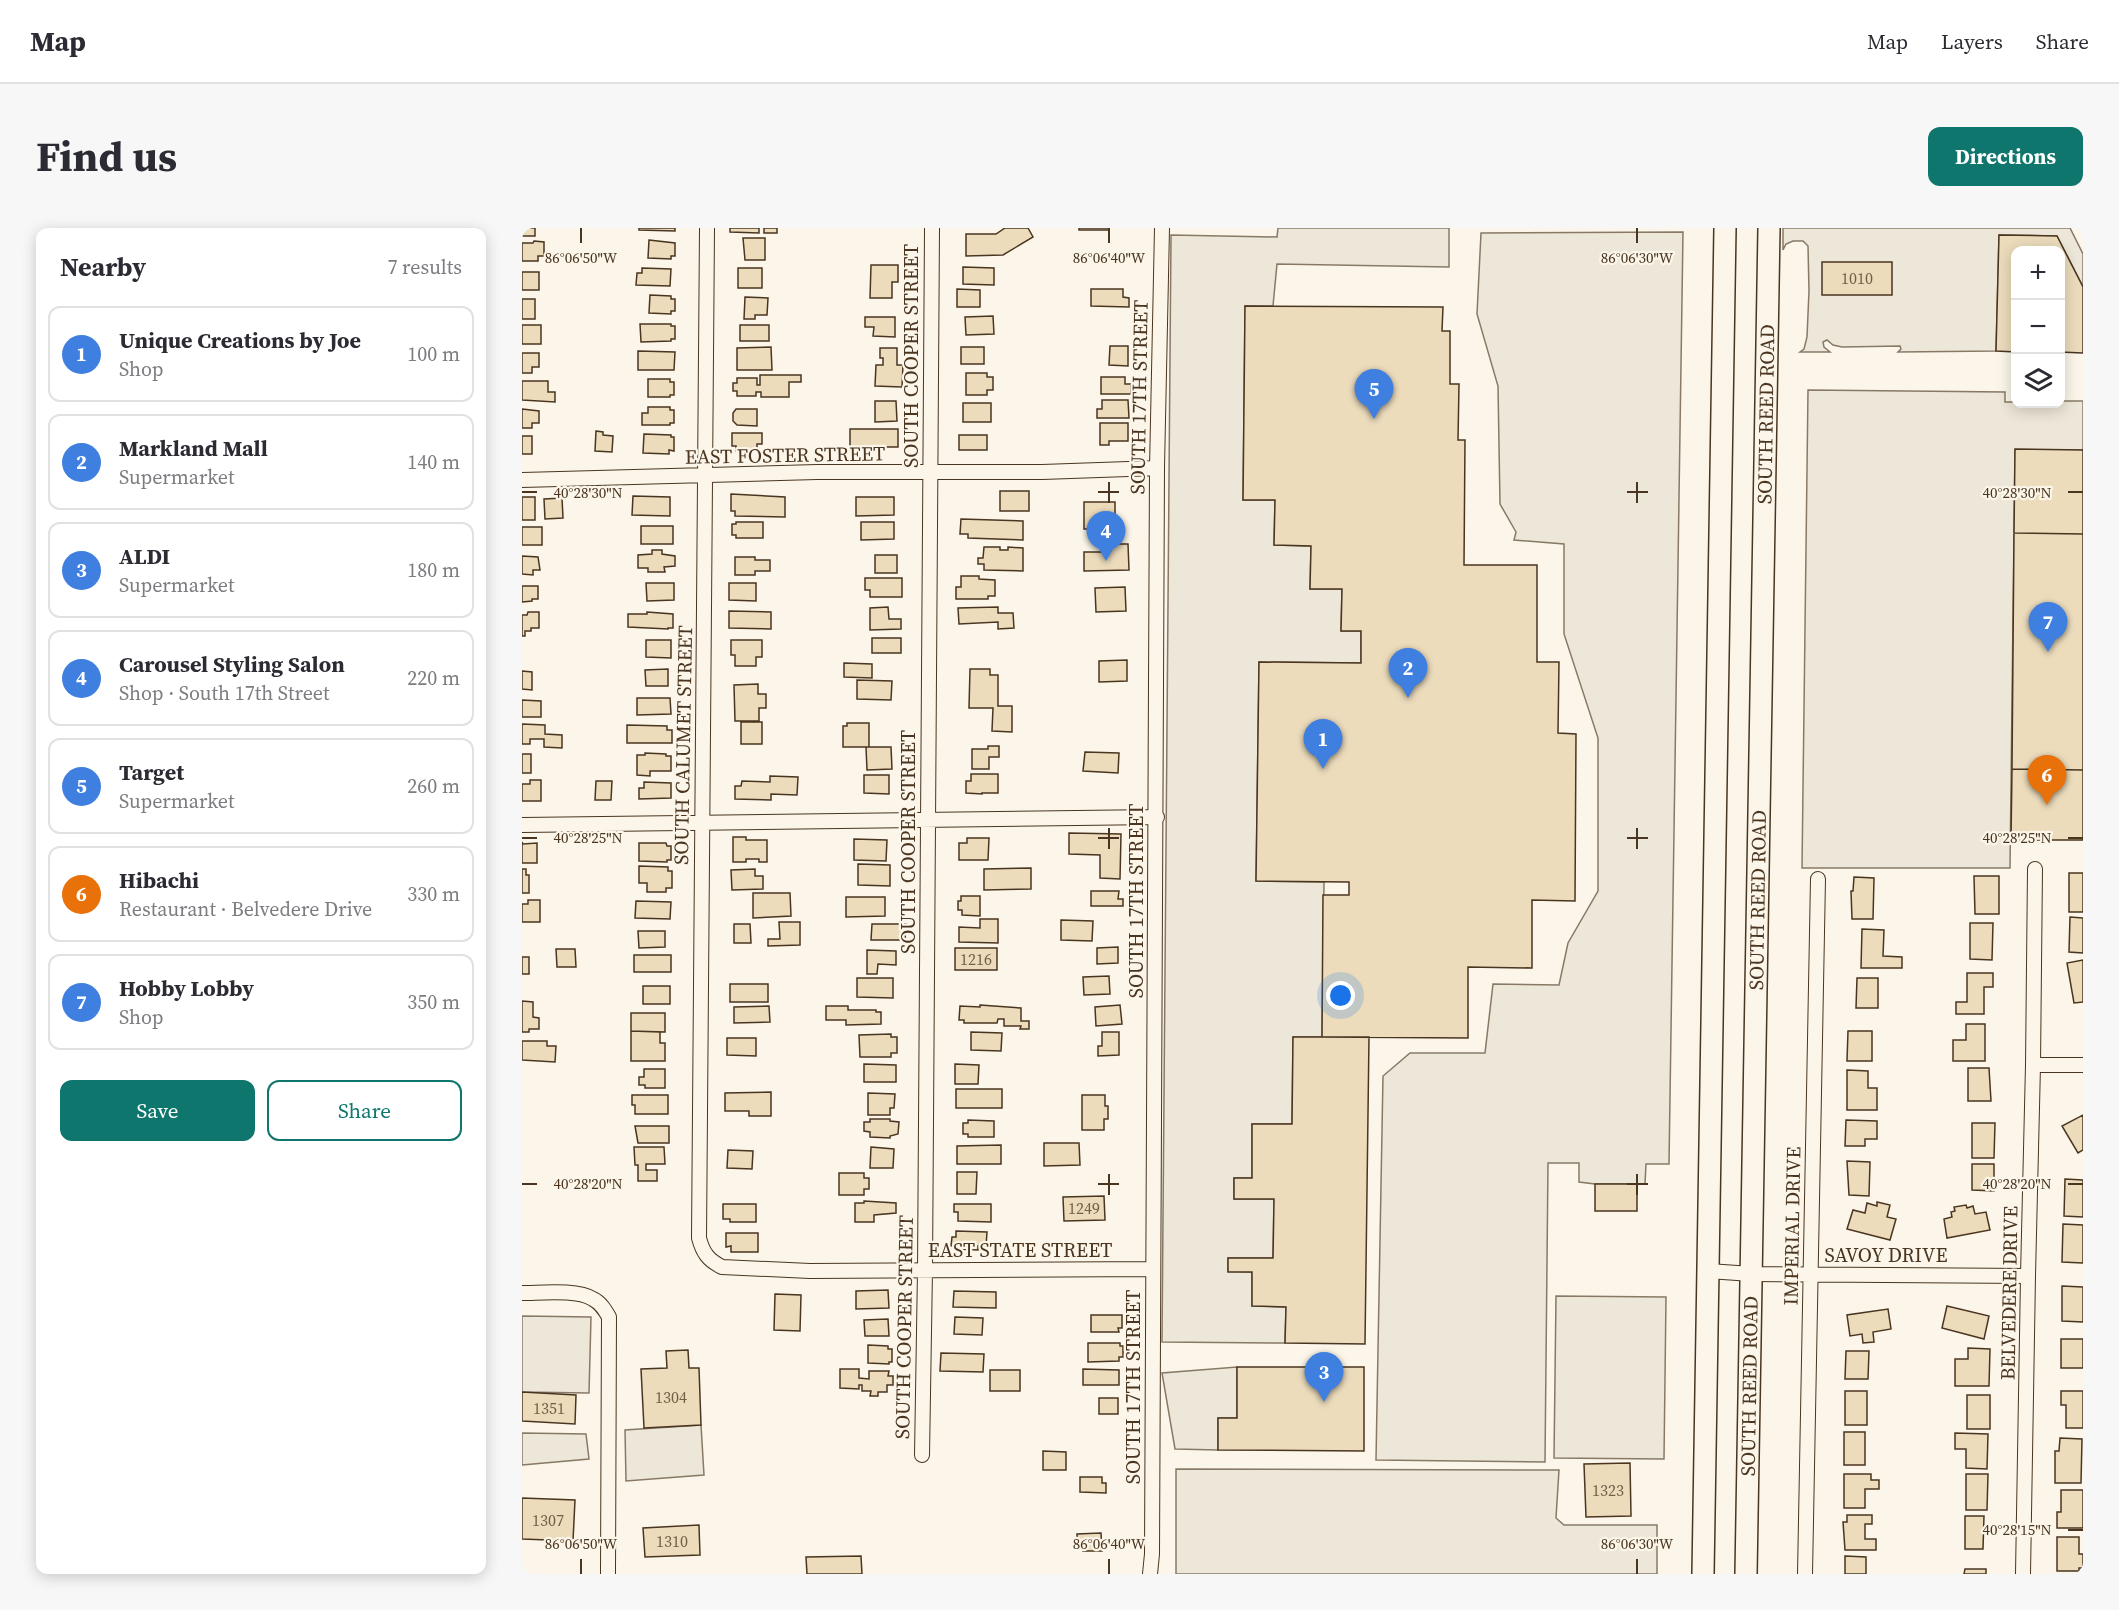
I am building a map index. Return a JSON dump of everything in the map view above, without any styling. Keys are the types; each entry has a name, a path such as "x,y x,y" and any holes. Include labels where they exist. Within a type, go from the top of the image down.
{"main road":[{"path":"1703,1574 1725,228"},
{"name":"SOUTH REED ROAD","path":"1746,1574 1769,228"}],"street":[{"name":"SOUTH CALUMET STREET","path":"707,228 699,1238 702,1250 710,1260"},
{"name":"SOUTH COOPER STREET","path":"922,1455 932,228"},
{"name":"SOUTH 17TH STREET","path":"1150,1574 1152,1554 1157,468 1162,228"},
{"name":"EAST FOSTER STREET","path":"522,480 817,472 930,473 1157,468"},
{"path":"522,825 1156,817"},
{"name":"BELVEDERE DRIVE","path":"2024,1574 2035,869"},
{"name":"IMPERIAL DRIVE","path":"1805,1574 1818,879"},
{"path":"2033,1065 2083,1065"},
{"name":"EAST STATE STREET","path":"710,1260 722,1267 799,1270 1153,1269"},
{"name":"SAVOY DRIVE","path":"1708,1271 1752,1274 2028,1276"},
{"path":"522,1293 572,1293 592,1298 609,1317 608,1574"}],"shaded area":[{"path":"1278,228 1449,228 1449,267 1277,264 1273,306 1245,306 1243,500 1275,500 1274,545 1311,546 1310,589 1342,589 1341,631 1361,631 1361,663 1259,662 1256,881 1324,882 1322,1037 1293,1037 1292,1124 1252,1124 1252,1178 1234,1178 1234,1199 1274,1199 1273,1258 1228,1258 1228,1271 1252,1272 1252,1306 1286,1307 1285,1343 1162,1342 1171,235 1277,237"},
{"path":"1783,228 2070,228 2083,254 2083,287 2065,252 2065,246 2062,246 2057,236 1999,235 1996,351 1898,352 1901,349 1900,346 1842,347 1833,345 1827,340 1823,342 1824,347 1830,352 1800,352 1804,349 1807,337 1808,246 1803,241 1793,241 1786,244 1783,250"},
{"path":"1683,232 1669,1164 1646,1164 1645,1184 1595,1184 1579,1182 1579,1163 1548,1163 1545,1462 1376,1460 1383,1076 1410,1053 1485,1053 1493,984 1559,985 1568,943 1598,891 1598,738 1564,634 1564,544 1514,540 1516,532 1500,504 1498,386 1477,314 1481,233"},
{"path":"1808,390 2005,392 2005,402 2011,402 2011,408 2065,408 2065,401 2083,401 2083,450 2015,450 2010,868 1802,868"},
{"path":"1556,1296 1666,1297 1664,1459 1554,1458"},
{"path":"522,1316 591,1317 589,1393 522,1392"},
{"path":"1237,1367 1237,1418 1218,1418 1218,1450 1175,1449 1162,1373"},
{"path":"701,1425 704,1475 626,1481 625,1430"},
{"path":"522,1433 586,1434 589,1459 522,1465"},
{"path":"1176,1469 1559,1470 1556,1518 1564,1525 1657,1525 1657,1574 1176,1574"}],"building":[{"path":"522,228 535,228 535,236 522,236"},
{"path":"639,228 675,228 675,231 639,230"},
{"path":"730,228 759,228 759,233 730,232"},
{"path":"764,228 777,228 777,233 764,233"},
{"path":"1005,228 1028,228 1033,237 1003,255 966,256 966,234 996,234"},
{"path":"1079,228 1109,228 1109,230 1079,230"},
{"path":"1999,235 2057,236 2062,246 2011,246 2011,352 1996,351"},
{"path":"743,238 765,238 765,260 745,260"},
{"path":"649,240 675,243 675,256 671,256 671,259 648,258"},
{"path":"534,241 544,242 544,256 538,256 538,261 522,261 522,243 533,243"},
{"path":"2065,252 2083,287 2083,353 2065,352"},
{"path":"1822,262 1892,262 1892,295 1822,295"},
{"path":"871,265 898,265 898,282 892,282 892,298 870,298"},
{"path":"963,267 994,268 994,285 963,284"},
{"path":"642,268 671,269 670,286 636,285 637,273 642,273"},
{"path":"738,268 762,268 762,288 738,288"},
{"path":"522,272 539,272 539,290 522,290"},
{"path":"957,289 980,290 980,307 957,307"},
{"path":"1091,289 1123,289 1123,297 1129,298 1129,307 1091,306"},
{"path":"650,295 671,296 671,299 675,299 675,311 671,311 671,314 649,313"},
{"path":"745,297 768,298 767,315 755,315 755,319 744,319"},
{"path":"522,299 535,299 535,319 522,319"},
{"path":"1245,306 1443,307 1442,331 1450,331 1450,384 1459,384 1458,440 1465,440 1464,565 1537,565 1537,662 1559,662 1558,733 1576,734 1575,901 1532,900 1532,968 1468,967 1468,1038 1322,1037 1323,895 1349,895 1349,882 1256,881 1259,662 1361,663 1361,631 1341,631 1342,589 1310,589 1311,546 1274,545 1275,500 1243,500"},
{"path":"993,316 994,334 966,335 965,317"},
{"path":"865,317 895,317 895,337 873,336 874,327 865,327"},
{"path":"640,324 671,324 675,326 675,339 641,342"},
{"path":"522,325 541,325 541,344 522,344"},
{"path":"740,325 769,325 769,341 740,341"},
{"path":"1110,346 1128,346 1128,366 1109,365"},
{"path":"771,347 772,370 737,370 737,348"},
{"path":"961,347 984,347 984,364 961,364"},
{"path":"880,348 897,348 897,365 903,365 902,387 875,386 876,365 883,365"},
{"path":"638,351 675,352 674,370 638,370"},
{"path":"522,353 539,353 539,367 532,367 532,373 522,373"},
{"path":"966,373 987,373 987,377 993,377 993,390 987,390 987,395 966,395"},
{"path":"760,375 801,375 801,382 789,382 789,397 761,397 761,392 756,392 756,396 737,396 737,391 733,391 733,383 737,383 737,378 757,378 757,385 760,385"},
{"path":"1101,377 1125,377 1125,384 1131,384 1131,394 1101,394"},
{"path":"648,379 670,379 670,382 674,382 674,395 648,397"},
{"path":"522,381 548,381 548,392 555,392 555,402 522,400"},
{"path":"1102,400 1128,400 1129,418 1097,418 1097,409 1102,409"},
{"path":"875,401 896,401 897,421 875,422"},
{"path":"963,403 991,403 991,422 963,422"},
{"path":"648,407 670,407 670,410 674,410 674,423 642,425 642,413 648,413"},
{"path":"522,409 539,411 539,423 532,423 532,428 522,428"},
{"path":"736,409 757,409 757,426 737,425 733,421 733,413"},
{"path":"1100,423 1128,423 1128,441 1109,441 1109,445 1100,445"},
{"path":"850,429 898,429 898,447 850,450"},
{"path":"596,431 603,432 603,435 613,436 612,452 595,451"},
{"path":"732,433 762,433 762,444 757,444 757,451 736,451 736,446 732,446"},
{"path":"644,434 671,435 674,437 674,451 669,450 669,454 643,453"},
{"path":"959,435 987,435 987,450 959,450"},
{"path":"522,436 532,436 532,454 522,454"},
{"path":"2015,449 2083,450 2083,534 2014,533"},
{"path":"1000,491 1029,491 1029,511 1000,511"},
{"path":"731,494 785,497 785,517 735,516 735,511 731,511"},
{"path":"633,496 670,497 670,516 632,515"},
{"path":"522,497 535,497 535,520 522,520"},
{"path":"856,497 894,497 894,515 856,516"},
{"path":"562,498 563,518 545,519 544,499"},
{"path":"1084,502 1115,502 1115,522 1106,522 1106,529 1084,529"},
{"path":"961,519 1023,521 1023,540 968,538 968,534 960,534"},
{"path":"763,522 763,538 736,538 736,535 732,535 732,524"},
{"path":"861,522 894,522 894,539 861,540"},
{"path":"641,526 673,526 673,544 641,544"},
{"path":"522,527 542,527 542,545 522,545"},
{"path":"2014,533 2083,534 2083,770 2012,769"},
{"path":"1108,544 1128,544 1129,570 1084,571 1084,552 1108,552"},
{"path":"984,547 1000,547 1000,550 1008,550 1008,547 1023,548 1023,571 984,570 984,564 978,564 978,558 983,558"},
{"path":"652,550 662,550 662,554 675,556 675,566 664,567 665,572 648,572 648,568 638,568 638,555 652,554"},
{"path":"875,555 897,555 897,573 875,573"},
{"path":"522,556 538,557 540,570 533,570 533,575 522,574"},
{"path":"735,557 770,560 770,571 755,571 755,575 735,575"},
{"path":"961,576 979,576 979,579 995,580 995,596 988,596 988,599 956,599 956,587 961,587"},
{"path":"865,578 902,578 902,597 870,597 870,590 865,590"},
{"path":"646,583 674,583 674,600 647,601"},
{"path":"729,583 756,583 756,601 729,600"},
{"path":"522,586 538,586 538,599 522,602"},
{"path":"1125,587 1126,611 1096,612 1095,588"},
{"path":"888,607 889,619 901,619 901,629 870,630 870,608"},
{"path":"998,607 998,613 1013,613 1014,628 998,629 998,622 959,624 958,608"},
{"path":"729,611 771,612 771,629 729,628"},
{"path":"528,612 539,612 539,628 531,628 531,631 525,631 525,636 522,636 522,615 527,615"},
{"path":"647,612 673,614 673,628 628,627 628,614 647,614"},
{"path":"872,638 901,638 901,653 872,653"},
{"path":"646,640 671,640 671,658 646,657"},
{"path":"731,640 762,640 762,657 756,657 756,666 735,666 735,655 731,655"},
{"path":"1127,660 1127,681 1099,682 1099,661"},
{"path":"844,663 872,664 872,678 844,677"},
{"path":"668,669 668,686 646,686 645,670"},
{"path":"970,669 990,669 990,675 998,675 998,706 1012,706 1012,732 992,731 993,708 969,708"},
{"path":"522,671 532,672 532,690 522,689"},
{"path":"857,680 892,681 891,700 857,699"},
{"path":"758,684 758,694 766,694 766,708 759,708 759,721 735,721 734,685"},
{"path":"637,698 670,698 671,714 637,715"},
{"path":"522,700 541,701 541,717 522,717"},
{"path":"741,722 762,722 762,744 741,744"},
{"path":"847,723 869,723 869,747 843,747 843,726 847,726"},
{"path":"522,724 545,725 545,734 562,735 562,748 544,747 544,739 530,739 530,744 522,744"},
{"path":"627,725 667,726 667,730 672,730 672,743 627,743"},
{"path":"988,746 999,746 999,757 989,757 989,769 972,769 972,749 988,749"},
{"path":"866,747 891,747 892,769 867,770"},
{"path":"1085,752 1119,753 1118,773 1083,771"},
{"path":"645,753 671,756 671,771 650,771 650,776 637,775 637,755 645,755"},
{"path":"522,754 531,754 531,773 522,773"},
{"path":"2012,769 2083,770 2083,840 2011,840"},
{"path":"971,774 998,774 998,793 966,793 966,781 971,781"},
{"path":"864,775 889,775 889,794 864,793"},
{"path":"770,776 798,777 797,795 771,794 771,800 735,799 735,786 741,786 742,781 770,782"},
{"path":"530,780 541,780 541,801 522,801 522,784 530,784"},
{"path":"596,781 612,781 611,800 595,800"},
{"path":"644,782 671,783 671,798 639,799 639,788 644,788"},
{"path":"1069,833 1121,834 1120,879 1100,878 1100,855 1069,854"},
{"path":"733,837 746,837 746,840 767,840 767,862 759,862 759,859 746,859 746,862 733,862"},
{"path":"967,838 989,838 988,860 959,860 959,843 967,843"},
{"path":"854,839 887,840 886,861 854,860"},
{"path":"522,842 523,844 537,843 537,863 522,863"},
{"path":"639,843 666,843 667,846 671,846 671,860 667,862 639,861"},
{"path":"858,864 890,865 890,886 858,885"},
{"path":"639,866 668,867 668,871 672,871 672,888 666,888 666,892 647,892 647,883 639,883"},
{"path":"1031,868 1031,889 984,890 984,869"},
{"path":"522,869 526,869 526,875 529,875 529,893 522,893"},
{"path":"755,869 755,876 763,876 763,889 732,890 731,870"},
{"path":"2069,873 2083,873 2083,912 2069,912"},
{"path":"1974,876 1999,876 1999,914 1975,914"},
{"path":"1854,877 1874,878 1873,919 1852,919 1851,891 1853,891"},
{"path":"1091,891 1119,891 1118,899 1123,899 1123,906 1091,906"},
{"path":"753,893 790,893 791,916 753,918"},
{"path":"961,896 980,896 980,916 962,915 962,910 958,910 958,901 961,901"},
{"path":"846,897 885,897 885,916 846,917"},
{"path":"528,900 540,900 540,922 522,922 522,904 528,904"},
{"path":"636,901 671,902 670,919 635,918"},
{"path":"2070,917 2083,918 2083,953 2069,952"},
{"path":"980,919 998,919 998,943 959,942 959,927 980,928"},
{"path":"1061,920 1093,921 1092,941 1061,940"},
{"path":"779,922 800,922 800,945 768,946 768,939 780,939"},
{"path":"1970,923 1993,923 1992,960 1970,959"},
{"path":"734,924 750,924 751,943 734,943"},
{"path":"872,924 906,924 905,940 871,940"},
{"path":"1862,929 1884,930 1883,956 1902,957 1902,968 1861,968"},
{"path":"638,931 665,931 665,947 639,948"},
{"path":"1118,947 1118,963 1097,964 1097,948"},
{"path":"955,948 997,948 997,970 955,970"},
{"path":"556,949 575,949 576,967 557,967"},
{"path":"867,950 896,951 896,965 878,964 877,974 867,974"},
{"path":"634,955 671,955 671,972 634,972"},
{"path":"522,957 529,957 529,974 522,974"},
{"path":"2083,960 2083,1002 2074,1003 2067,963"},
{"path":"1967,973 1993,973 1993,987 1984,987 1984,1014 1956,1014 1956,1002 1967,1002"},
{"path":"1109,976 1110,994 1084,995 1083,977"},
{"path":"857,978 893,978 893,998 857,997"},
{"path":"1857,978 1878,978 1878,1008 1856,1008"},
{"path":"730,984 768,984 768,1002 730,1002"},
{"path":"643,986 670,986 670,1004 643,1004"},
{"path":"522,1001 533,1002 533,1017 539,1018 539,1029 522,1032"},
{"path":"980,1005 1021,1008 1021,1021 1029,1021 1029,1029 1020,1029 1021,1026 1004,1026 1004,1019 998,1019 997,1023 964,1023 964,1020 959,1020 960,1006 980,1007"},
{"path":"1120,1005 1122,1024 1096,1026 1095,1007"},
{"path":"769,1006 770,1022 734,1023 734,1007"},
{"path":"826,1006 848,1006 848,1010 876,1010 876,1012 881,1012 881,1024 846,1025 846,1020 826,1020"},
{"path":"631,1013 665,1013 665,1032 631,1031"},
{"path":"1966,1024 1985,1024 1985,1061 1953,1061 1953,1040 1966,1040"},
{"path":"631,1031 660,1032 660,1043 665,1043 665,1061 631,1061"},
{"path":"1848,1031 1872,1031 1872,1061 1847,1061"},
{"path":"971,1032 1002,1033 1001,1051 971,1050"},
{"path":"1102,1032 1119,1032 1119,1055 1098,1056 1098,1046 1102,1046"},
{"path":"891,1034 891,1037 897,1037 897,1053 891,1053 891,1057 860,1057 859,1035"},
{"path":"1293,1037 1369,1037 1365,1344 1285,1343 1286,1307 1252,1306 1252,1272 1228,1272 1228,1258 1273,1258 1274,1199 1234,1199 1234,1178 1252,1178 1252,1124 1292,1124"},
{"path":"727,1038 756,1038 756,1056 727,1055"},
{"path":"522,1041 547,1041 547,1046 556,1046 555,1062 522,1060"},
{"path":"864,1064 896,1065 896,1082 864,1082"},
{"path":"955,1064 979,1065 978,1084 955,1084"},
{"path":"1968,1068 1989,1068 1991,1101 1968,1101"},
{"path":"644,1069 665,1069 665,1088 645,1088 645,1085 639,1085 639,1077 644,1077"},
{"path":"1847,1070 1868,1071 1868,1088 1877,1088 1877,1110 1847,1110"},
{"path":"956,1089 1002,1089 1002,1108 956,1108"},
{"path":"771,1092 771,1116 749,1116 749,1111 725,1111 725,1093"},
{"path":"868,1093 895,1094 894,1108 890,1108 890,1115 868,1115"},
{"path":"632,1095 668,1095 668,1114 635,1114"},
{"path":"1082,1095 1105,1095 1108,1119 1104,1119 1104,1130 1082,1130"},
{"path":"2083,1115 2083,1150 2078,1153 2062,1126"},
{"path":"870,1119 890,1119 890,1121 899,1122 898,1134 890,1138 870,1137 870,1132 864,1131 864,1122 870,1122"},
{"path":"968,1120 994,1121 994,1137 968,1137 968,1134 963,1134 963,1123 968,1123"},
{"path":"1846,1120 1877,1121 1877,1139 1865,1139 1865,1146 1845,1146"},
{"path":"1972,1123 1995,1123 1994,1158 1972,1158"},
{"path":"635,1126 669,1126 669,1143 638,1143"},
{"path":"1044,1143 1079,1143 1080,1165 1044,1166"},
{"path":"1001,1145 1001,1164 957,1164 957,1146"},
{"path":"634,1147 664,1147 665,1164 646,1164 646,1170 657,1170 657,1181 638,1181 638,1165 635,1165"},
{"path":"871,1147 894,1149 893,1168 870,1168"},
{"path":"728,1150 753,1151 752,1169 727,1168"},
{"path":"1847,1161 1870,1162 1869,1196 1849,1195"},
{"path":"1972,1164 1994,1164 1994,1191 1972,1190"},
{"path":"957,1172 977,1172 976,1194 957,1194"},
{"path":"839,1173 864,1173 864,1178 869,1178 869,1189 864,1189 864,1195 839,1195"},
{"path":"2065,1179 2083,1180 2083,1217 2064,1216"},
{"path":"1595,1184 1637,1184 1637,1211 1595,1211"},
{"path":"1104,1196 1105,1220 1064,1221 1063,1197"},
{"path":"864,1201 896,1203 896,1213 874,1215 874,1222 855,1222 855,1203 864,1203"},
{"path":"1877,1202 1890,1205 1887,1217 1896,1219 1890,1240 1847,1229 1853,1210 1865,1213 1867,1203 1877,1206"},
{"path":"723,1204 756,1204 756,1222 730,1222 730,1219 723,1219"},
{"path":"954,1204 991,1204 991,1222 958,1221 958,1212 954,1212"},
{"path":"1966,1205 1967,1208 1973,1206 1975,1214 1986,1212 1990,1230 1947,1238 1944,1219 1952,1217 1951,1212 1955,1211 1954,1207"},
{"path":"2063,1224 2083,1225 2083,1263 2062,1262"},
{"path":"956,1231 987,1232 986,1246 978,1246 978,1250 956,1249 956,1246 951,1246 952,1237 956,1237"},
{"path":"726,1233 758,1233 758,1252 731,1252 731,1246 726,1247"},
{"path":"2062,1286 2083,1287 2083,1322 2062,1321"},
{"path":"888,1290 889,1308 856,1309 856,1291"},
{"path":"954,1291 996,1292 996,1308 953,1307"},
{"path":"775,1294 801,1295 800,1331 774,1330"},
{"path":"1947,1306 1989,1316 1984,1339 1942,1328"},
{"path":"1888,1309 1891,1329 1873,1332 1874,1342 1863,1343 1862,1334 1850,1336 1847,1315"},
{"path":"1091,1315 1122,1315 1122,1328 1118,1328 1119,1332 1091,1332"},
{"path":"955,1317 983,1318 982,1335 954,1334"},
{"path":"888,1319 889,1336 865,1336 864,1320"},
{"path":"2061,1339 2083,1339 2083,1368 2061,1368"},
{"path":"1088,1343 1120,1343 1120,1346 1123,1346 1123,1357 1119,1357 1119,1361 1088,1362"},
{"path":"868,1345 888,1346 888,1349 892,1349 892,1362 889,1364 868,1363"},
{"path":"1968,1348 1990,1349 1989,1386 1955,1386 1955,1359 1968,1359"},
{"path":"688,1350 689,1368 699,1368 701,1425 644,1428 641,1369 667,1368 666,1351"},
{"path":"1846,1351 1869,1351 1868,1379 1845,1379"},
{"path":"941,1353 984,1354 983,1372 940,1371"},
{"path":"1237,1367 1364,1367 1364,1451 1218,1450 1218,1418 1237,1418"},
{"path":"840,1369 859,1369 859,1378 869,1379 869,1371 889,1371 888,1376 893,1376 893,1385 887,1385 887,1392 878,1392 878,1396 870,1396 871,1391 862,1391 862,1385 859,1385 859,1389 840,1388"},
{"path":"1083,1369 1119,1370 1119,1385 1083,1385"},
{"path":"990,1370 1020,1370 1020,1391 990,1391"},
{"path":"1845,1391 1867,1391 1867,1425 1845,1425"},
{"path":"2061,1391 2083,1391 2083,1428 2066,1428 2066,1405 2061,1405"},
{"path":"522,1392 576,1395 575,1424 522,1421"},
{"path":"1967,1395 1990,1395 1990,1429 1967,1429"},
{"path":"1099,1398 1118,1398 1118,1414 1099,1414"},
{"path":"1844,1432 1865,1432 1865,1465 1844,1465"},
{"path":"1955,1433 1988,1434 1987,1469 1966,1468 1966,1449 1955,1449"},
{"path":"2060,1438 2082,1439 2081,1483 2055,1483 2055,1451 2059,1451"},
{"path":"1043,1451 1066,1452 1066,1470 1043,1470"},
{"path":"1630,1463 1631,1516 1586,1517 1584,1464"},
{"path":"1844,1474 1871,1474 1871,1480 1879,1480 1879,1489 1865,1489 1865,1508 1844,1508"},
{"path":"1966,1474 1988,1474 1987,1510 1966,1510"},
{"path":"1080,1477 1102,1477 1102,1483 1106,1483 1106,1493 1080,1492"},
{"path":"2061,1490 2083,1490 2083,1528 2057,1528 2057,1512 2061,1512"},
{"path":"522,1498 575,1500 573,1541 522,1539"},
{"path":"1847,1515 1872,1515 1872,1524 1865,1524 1865,1539 1876,1539 1876,1550 1845,1550 1843,1522 1847,1522"},
{"path":"1965,1516 1984,1516 1983,1549 1965,1549"},
{"path":"699,1525 700,1555 645,1557 643,1528"},
{"path":"1101,1533 1102,1551 1083,1551 1083,1546 1077,1546 1077,1534"},
{"path":"2057,1537 2079,1537 2079,1554 2083,1554 2083,1568 2079,1568 2079,1571 2057,1571"},
{"path":"861,1556 862,1574 807,1574 806,1557"},
{"path":"1845,1556 1866,1557 1866,1574 1845,1574"},
{"path":"1965,1569 1986,1569 1986,1574 1964,1574"}],"place":[{"name":"Target","path":"1374,419"},
{"name":"Carousel Styling Salon","path":"1106,561"},
{"name":"Hobby Lobby","path":"2048,652"},
{"name":"Markland Mall","path":"1408,698"},
{"name":"Unique Creations by Joe","path":"1323,769"},
{"name":"Hibachi","path":"2047,805"},
{"name":"ALDI","path":"1324,1402"}]}
